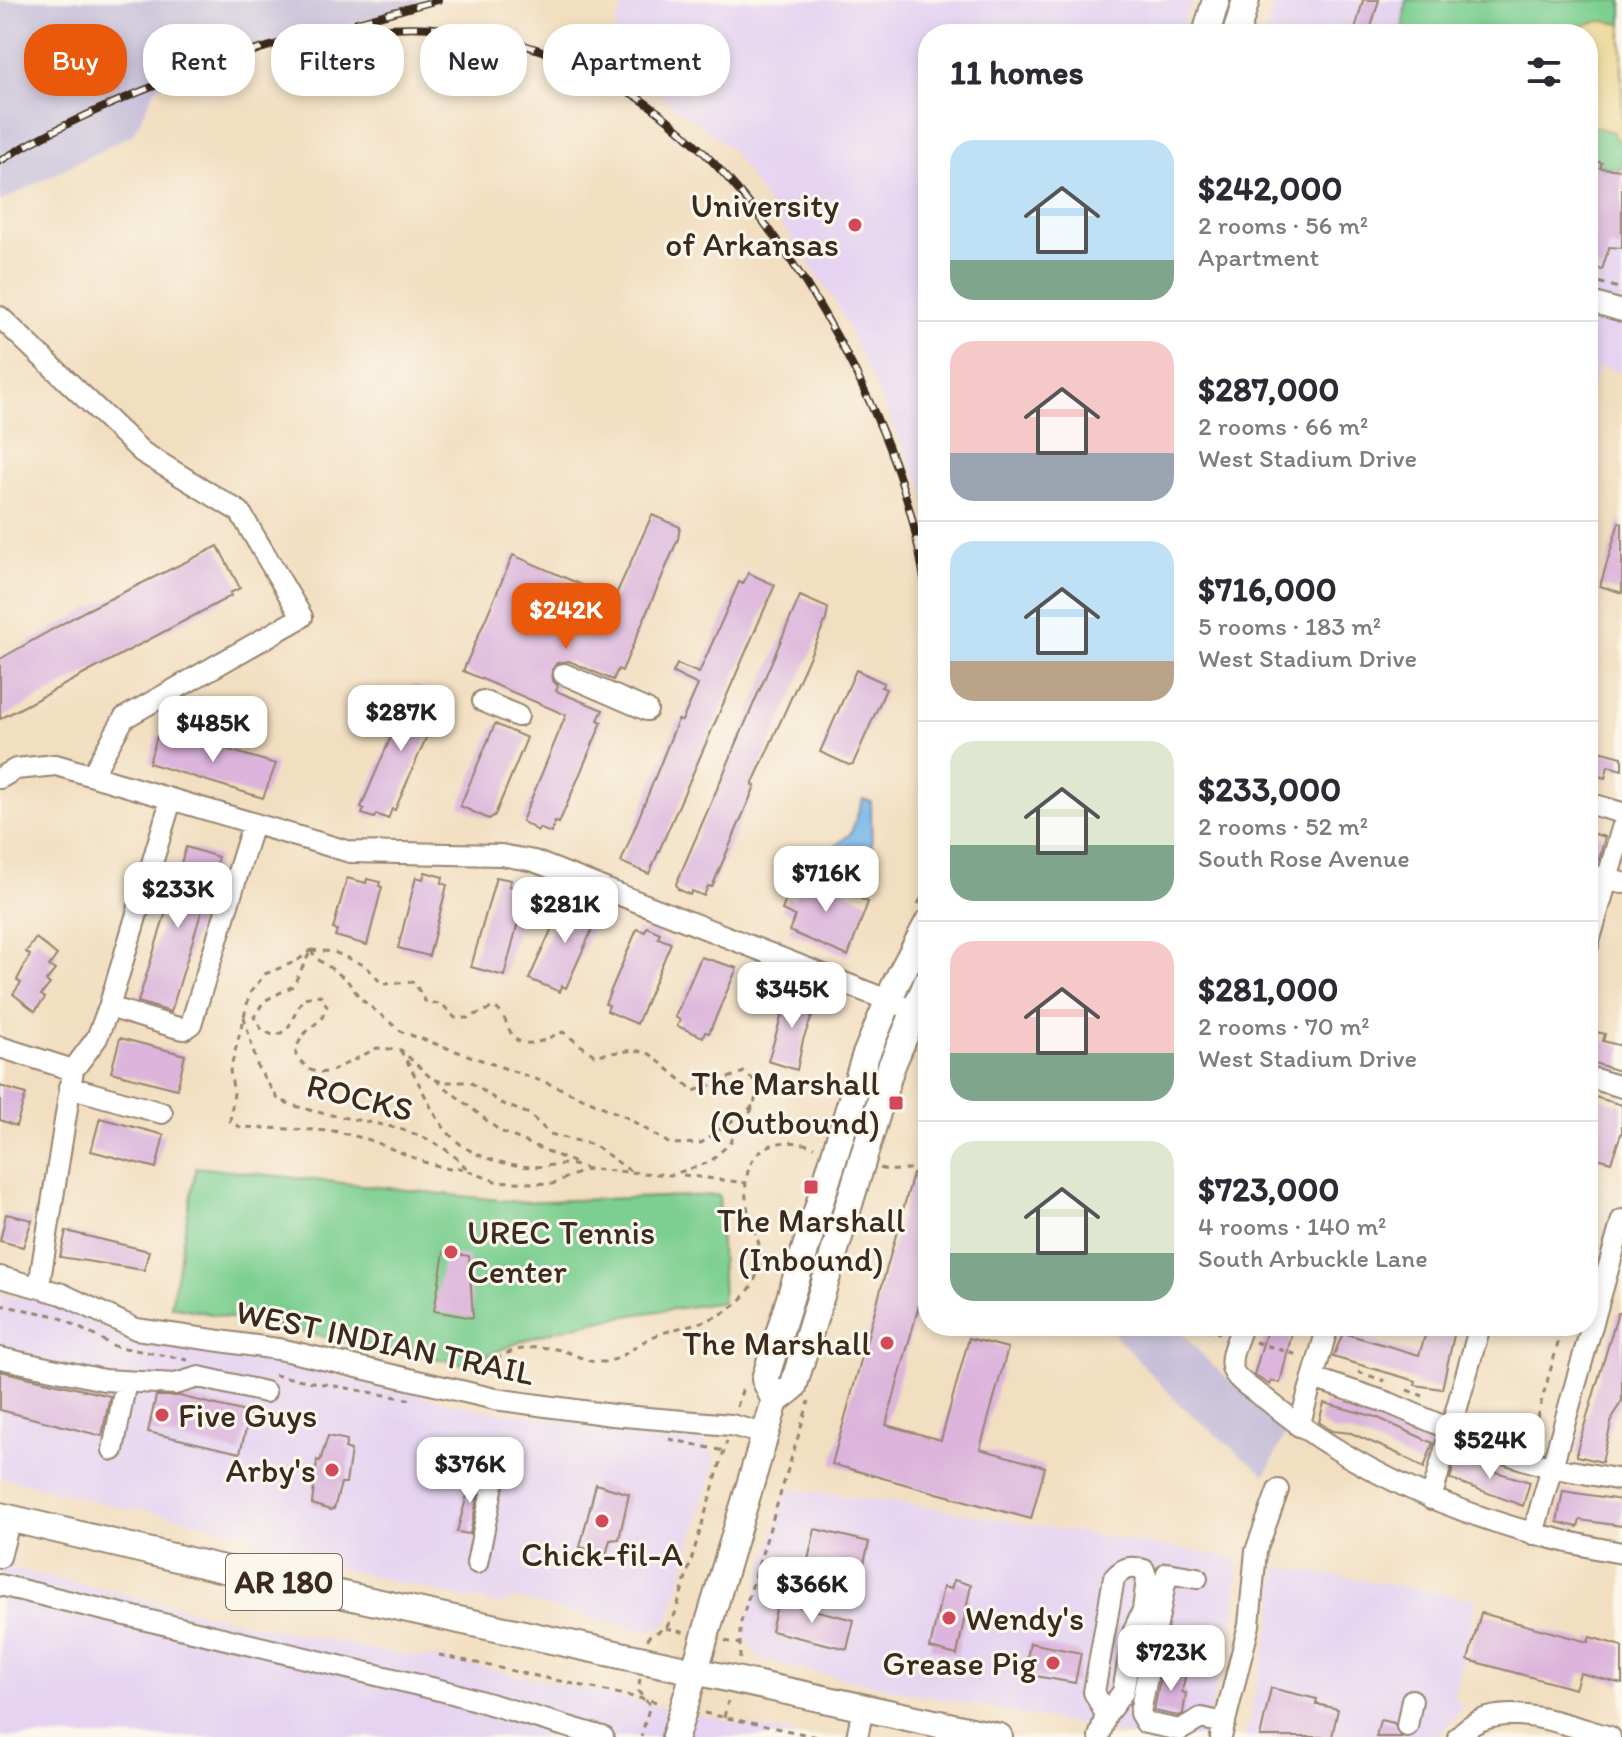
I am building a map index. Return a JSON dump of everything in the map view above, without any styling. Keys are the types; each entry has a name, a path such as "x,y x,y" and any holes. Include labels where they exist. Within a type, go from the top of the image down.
{"main road":[{"path":"1209,24 1216,0"},
{"path":"1239,24 1246,0"},
{"path":"775,1401 765,1379 834,1153 865,1057 888,1000 918,942"},
{"path":"675,1737 775,1401 793,1387 891,1067 918,1000"},
{"name":"AR 180","path":"5,1517 999,1737"}],"street":[{"path":"1598,304 1622,311"},
{"path":"0,317 142,452 240,512 302,617 124,718 92,775"},
{"path":"564,674 647,710"},
{"path":"483,701 518,716"},
{"path":"0,778 16,769 56,765 350,852 501,855 534,861 913,1010"},
{"path":"39,1286 71,1078 97,1038 109,1007 171,800"},
{"path":"1598,806 1622,813"},
{"path":"109,1007 184,1029 191,1024 253,824"},
{"path":"1598,908 1622,828"},
{"path":"0,1047 162,1113"},
{"path":"1598,1080 1622,1087"},
{"path":"1598,1301 1622,1220"},
{"name":"WEST INDIAN TRAIL","path":"0,1277 39,1286 85,1303 136,1329 284,1350 473,1396 576,1411 731,1425 765,1434"},
{"path":"1239,1336 1232,1359 1236,1375 1299,1426 1382,1477 1431,1499 1533,1534 1622,1553"},
{"path":"1299,1426 1325,1336"},
{"path":"1431,1499 1477,1336"},
{"path":"1533,1534 1549,1467 1588,1336"},
{"path":"0,1358 68,1374 126,1381 175,1384 199,1377 266,1383"},
{"path":"1315,1369 1389,1403 1453,1421 1549,1467 1621,1476"},
{"path":"113,1450 126,1381"},
{"path":"477,1563 500,1450"},
{"path":"1197,1578 1167,1573 1140,1713 1146,1723 1180,1730 1201,1718 1223,1730 1249,1625 1256,1551 1278,1490"},
{"path":"0,1557 5,1517"},
{"path":"1099,1737 1106,1715 1123,1692 1134,1630 1143,1610 1147,1579 1144,1570 1122,1569 1114,1578 1094,1692 1106,1715"},
{"path":"0,1585 452,1693 603,1737"},
{"path":"1114,1587 1134,1630"},
{"path":"1407,1726 1412,1700"},
{"path":"857,1737 863,1708"},
{"path":"1458,1737 1473,1721 1499,1714 1526,1717 1610,1737"}],"path":[{"path":"1598,282 1621,289 1622,282"},
{"path":"311,950 293,986 264,1001 254,1017 262,1030 275,1036 287,1030 303,998 320,995 327,1006 322,1018 303,1035 296,1048 296,1055 308,1069 319,1073 332,1071 377,1048 400,1049 500,1131 588,1169"},
{"path":"311,950 316,958 346,979 361,999 402,1032 555,1086 626,1117 670,1144 701,1143 753,1106"},
{"path":"588,1169 545,1184 495,1181 467,1169 424,1162 367,1139 334,1131 269,1131 233,1124 229,1115 234,1093 230,1071 250,993 265,974 297,961 311,950 328,951 366,966 382,984 414,982 425,1001 443,1005 455,1018 467,1018 494,1007 501,1011 511,1036 521,1042 538,1042 563,1032 570,1034 583,1049 594,1055 634,1050 650,1054 694,1091 744,1072 757,1085 753,1106 740,1129 716,1157 679,1174"},
{"name":"ROCKS","path":"243,1014 258,1068 278,1099 345,1120 406,1130 442,1147 467,1169"},
{"path":"400,1049 427,1105 446,1135 486,1157 516,1166 563,1163 588,1169 679,1174 746,1183"},
{"path":"436,1080 470,1082 501,1103 529,1114 550,1134 594,1145 633,1173"},
{"path":"473,1396 482,1371 493,1360 513,1352 549,1347 588,1361 604,1363 665,1332 713,1318 732,1308 746,1296 754,1282 760,1254 749,1214 746,1183 752,1161 759,1152 778,1142 799,1142 834,1153"},
{"path":"862,1162 889,1171 918,1167"},
{"path":"0,1305 64,1319 114,1346 192,1361"},
{"path":"1248,1336 1315,1369"},
{"path":"1501,1433 1514,1434 1529,1427 1537,1417 1560,1336"},
{"path":"1356,1371 1391,1383"},
{"path":"666,1628 678,1603 745,1381"},
{"path":"266,1383 424,1402"},
{"path":"1404,1388 1453,1421"},
{"path":"649,1636 666,1628 676,1630"},
{"path":"732,1642 741,1644 741,1655"},
{"path":"439,1655 656,1702"},
{"path":"639,1684 638,1691 650,1705 641,1737"},
{"path":"724,1717 727,1702"},
{"path":"706,1713 818,1737"}],"shaded area":[{"path":"0,0 438,0 349,24 271,24 271,46 255,52 255,24 143,24 143,96 152,96 133,134 0,202"},
{"name":"University of Arkansas","path":"624,0 1192,0 1184,24 918,24 918,478 836,302 729,147 661,96 730,96 730,24 616,24"},
{"path":"1275,0 1622,0 1622,372 1599,366 1598,369 1598,24 1268,24"},
{"path":"0,1294 42,1301 146,1344 253,1356 478,1409 612,1426 706,1443 715,1461 669,1620 658,1630 645,1631 512,1598 502,1605 452,1595 259,1549 251,1536 224,1528 137,1508 130,1510 0,1477"},
{"path":"1116,1336 1184,1336 1211,1364 1287,1431 1265,1475 1179,1404"},
{"path":"787,1489 920,1506 1238,1559 1236,1610 1204,1737 1138,1737 876,1686 759,1659 746,1642 744,1631"},
{"path":"0,1559 7,1567 224,1618 393,1654 438,1658 803,1737 0,1737"},
{"path":"1276,1566 1477,1599 1454,1696 1463,1707 1437,1737 1245,1737 1274,1611"}],"green space":[{"path":"1406,0 1622,0 1622,169 1600,168 1602,163 1598,162 1598,24 1403,24"},
{"name":"UREC Tennis Center","path":"196,1167 517,1202 719,1195 723,1302 561,1329 499,1350 469,1365 171,1306"}],"sand":[{"path":"1604,21 1622,24 1622,142 1616,139 1614,132 1598,128 1598,24 1588,24"}],"water":[{"path":"863,799 871,802 872,872 849,867 829,852 851,833"}],"building":[{"path":"1363,0 1379,0 1372,24 1357,24"},
{"path":"1598,162 1602,163 1600,168 1622,170 1622,248 1609,247 1602,270 1598,269"},
{"path":"652,515 680,527 678,539 622,671 618,669 613,680 569,661 557,663 552,670 553,681 558,686 556,691 603,710 598,720 602,722 559,823 555,822 551,833 539,828 538,831 522,821 566,715 463,671 513,555 614,599"},
{"path":"1619,522 1622,523 1622,593 1600,586"},
{"path":"218,546 240,588 230,593 231,596 0,719 0,659 85,611"},
{"path":"748,573 775,585 649,874 621,862 678,720 682,721 698,685 673,673 677,664 699,673 739,582 743,584"},
{"path":"800,596 828,608 826,620 752,785 755,786 712,887 708,886 704,896 692,891 690,895 678,889 676,884"},
{"path":"856,670 884,683 881,687 886,689 853,764 849,765 820,752"},
{"path":"413,685 441,697 439,708 395,810 392,809 388,819 376,814 374,818 362,814 364,809 361,807"},
{"path":"495,724 527,738 495,815 489,819 460,806"},
{"path":"172,733 276,764 263,798 149,763 157,736 170,740"},
{"path":"1598,751 1622,757 1622,770 1608,766 1605,778 1598,776"},
{"path":"1598,835 1605,837 1598,860"},
{"path":"186,847 218,857 171,1012 138,1002"},
{"path":"425,872 443,877 442,883 447,885 429,956 398,948 416,877 423,879"},
{"path":"805,873 868,902 848,956 789,931 795,916 782,910 787,897 794,900"},
{"path":"496,877 511,880 509,886 523,889 525,895 504,976 471,967"},
{"path":"347,878 366,883 367,879 380,882 379,886 382,887 367,945 335,936 337,930 333,929"},
{"path":"565,899 578,904 580,899 594,905 592,910 599,914 566,988 562,986 560,992 529,979"},
{"path":"647,927 660,933 658,938 671,943 637,1024 607,1011 609,1005 605,1004 637,929 645,932"},
{"path":"36,938 57,955 49,966 55,970 46,981 50,984 41,995 45,998 35,1011 13,994 21,983 17,980 30,955 26,952"},
{"path":"701,957 737,968 709,1033 705,1032 703,1037 677,1026 680,1020 675,1017"},
{"path":"789,991 818,1000 803,1040 797,1070 768,1061"},
{"path":"1598,1032 1605,1034 1603,1041 1622,1046 1619,1071 1598,1064"},
{"path":"120,1038 185,1055 177,1089 111,1072"},
{"path":"0,1086 26,1094 16,1126 0,1120"},
{"path":"1598,1098 1622,1105 1622,1131 1611,1162 1598,1158"},
{"path":"100,1118 164,1135 156,1168 91,1151"},
{"name":"The Marshall","path":"913,1174 918,1176 918,1308 886,1425 941,1440 969,1338 1008,1348 980,1449 1045,1467 1031,1519 832,1464"},
{"path":"6,1214 32,1220 23,1247 0,1241"},
{"path":"66,1231 149,1251 144,1270 60,1257"},
{"path":"444,1252 469,1256 473,1318 434,1311"},
{"path":"1618,1313 1622,1313 1622,1401 1613,1415 1602,1462 1577,1456 1577,1450"},
{"path":"1265,1336 1291,1336 1280,1383 1271,1381 1270,1385 1254,1375"},
{"path":"1342,1336 1353,1336 1419,1355 1425,1336 1454,1336 1442,1389 1415,1385 1416,1381 1333,1357"},
{"path":"0,1371 110,1396 102,1436 0,1410"},
{"path":"156,1396 179,1396 250,1413 240,1453 148,1432"},
{"path":"1324,1403 1376,1417 1433,1443 1424,1468 1351,1433 1332,1431 1319,1422"},
{"name":"Arby's","path":"328,1436 347,1440 345,1448 351,1450 346,1483 341,1483 334,1509 330,1510 312,1504 317,1460 320,1461"},
{"path":"1457,1455 1489,1470 1530,1482 1523,1506 1450,1479"},
{"path":"473,1473 482,1474 470,1534 457,1532"},
{"name":"Chick-fil-A","path":"596,1484 629,1494 619,1539 610,1540 606,1555 580,1547"},
{"path":"1563,1491 1622,1500 1622,1526 1580,1520 1578,1527 1557,1522"},
{"path":"815,1529 869,1542 861,1576 839,1572 838,1576 806,1569"},
{"name":"Wendy's","path":"954,1580 971,1585 957,1655 930,1648 943,1587 951,1589"},
{"path":"778,1601 854,1620 847,1649 771,1631"},
{"path":"1481,1613 1588,1642 1590,1637 1622,1646 1622,1684 1580,1673 1575,1689 1468,1660"},
{"name":"Grease Pig","path":"1030,1643 1081,1653 1075,1683 1024,1674"},
{"path":"1162,1669 1186,1673 1182,1692 1186,1693 1183,1714 1178,1716 1154,1711"},
{"path":"1271,1688 1317,1699 1316,1704 1338,1709 1332,1737 1260,1737"},
{"path":"1380,1720 1394,1723 1401,1737 1376,1737"}],"railway":[{"path":"357,22 438,0"},
{"path":"404,27 445,29 495,37 569,61 637,97 683,132 768,228 840,342 893,460 911,515 918,549"},
{"path":"0,161 66,125 142,91 271,46"}],"place":[{"name":"University of Arkansas","path":"855,225"},
{"name":"The Marshall (Outbound)","path":"896,1103"},
{"name":"The Marshall (Inbound)","path":"811,1187"},
{"name":"UREC Tennis Center","path":"451,1252"},
{"name":"The Marshall","path":"887,1343"},
{"name":"Five Guys","path":"162,1415"},
{"name":"Arby's","path":"332,1470"},
{"name":"Chick-fil-A","path":"602,1521"},
{"name":"Wendy's","path":"949,1618"},
{"name":"Grease Pig","path":"1053,1663"}]}
